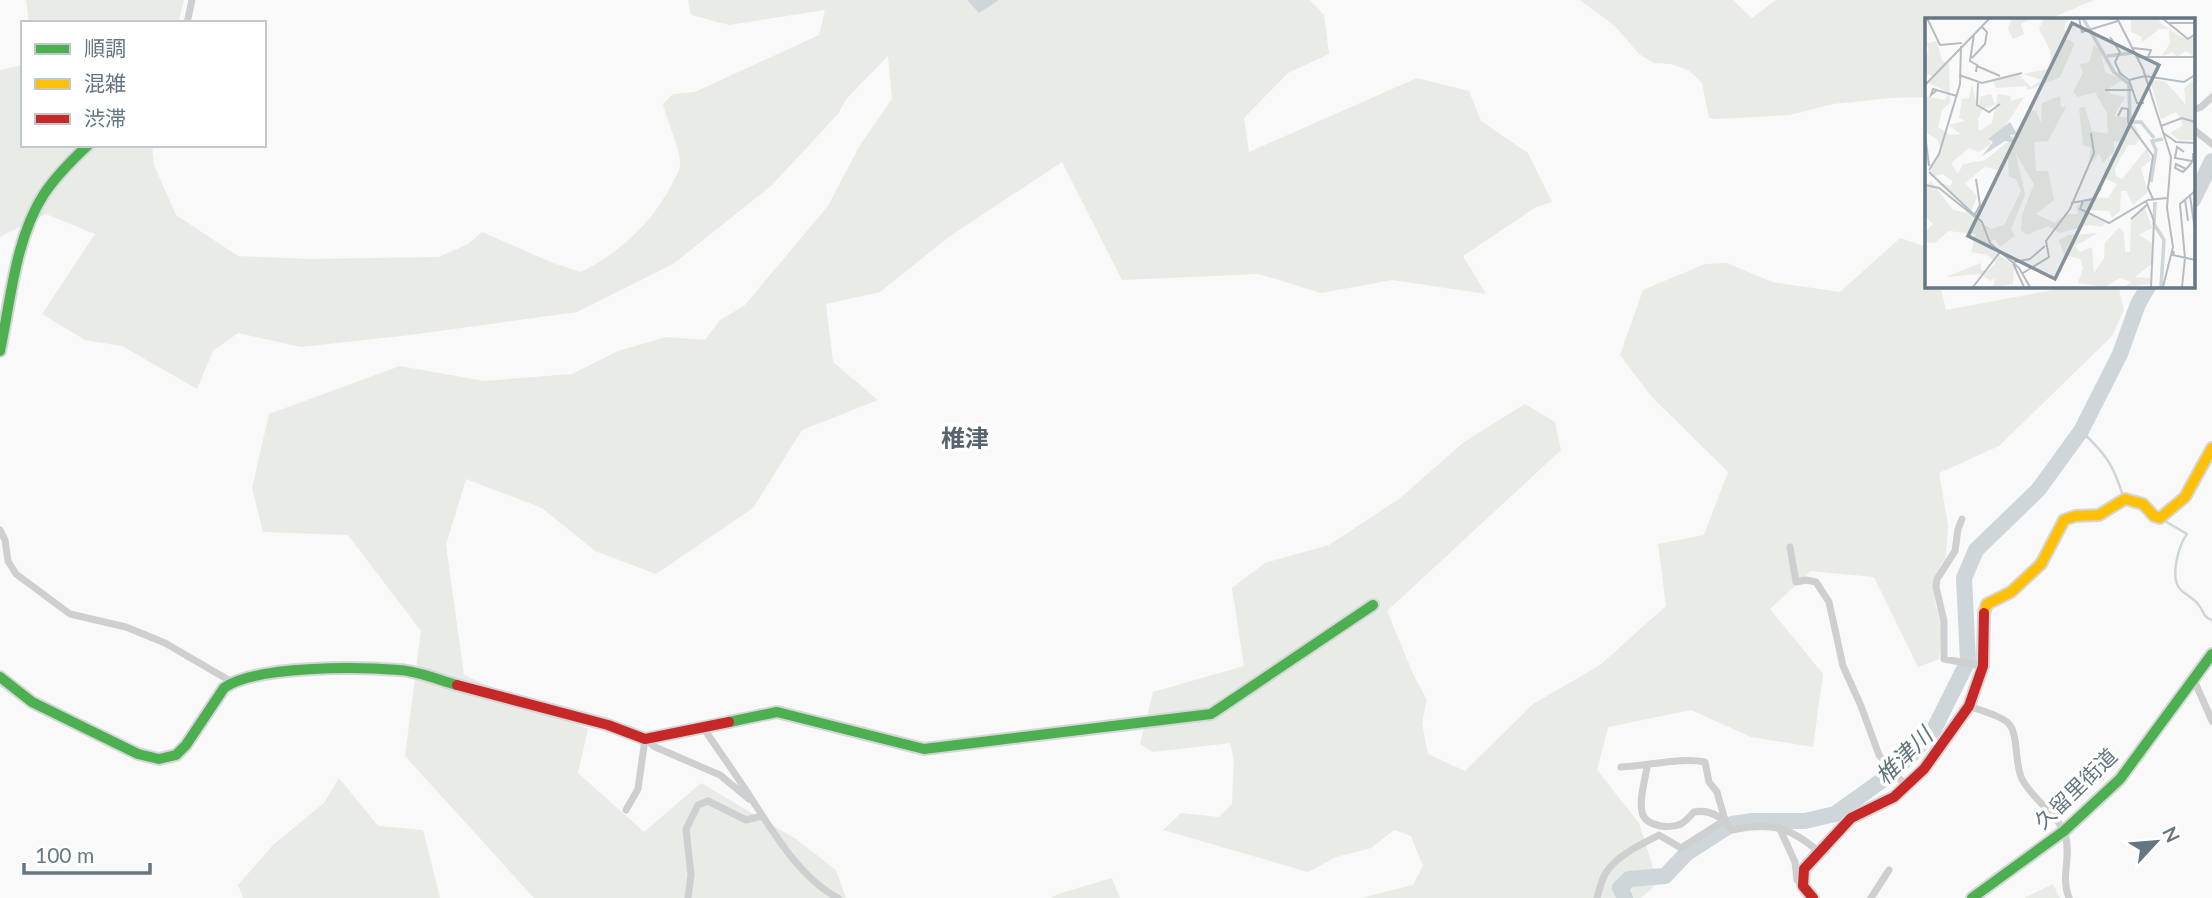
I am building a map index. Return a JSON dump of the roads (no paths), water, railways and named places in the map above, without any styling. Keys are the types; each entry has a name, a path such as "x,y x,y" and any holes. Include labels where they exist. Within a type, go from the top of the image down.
{"street":[{"path":"187,21 192,0"},
{"path":"2194,110 2212,97"},
{"path":"2194,130 2211,143"},
{"path":"0,351 24,242 34,213 61,172 86,147"},
{"path":"1803,886 1804,869 1819,852 1851,818 1894,797 1924,769 1969,706 1983,666 1984,611 1987,604 2011,592 2041,564 2064,520 2075,516 2099,515 2125,499 2143,504 2154,516 2160,518 2183,500 2212,448"},
{"path":"1962,519 1955,551 1937,579 1936,587 1944,621 1944,659 1983,666"},
{"path":"0,530 5,540 8,561 16,574 70,614 126,626 165,643 232,682"},
{"path":"1790,547 1796,582 1816,582 1829,602 1843,666 1879,755 1906,786"},
{"path":"645,739 777,712 924,749 1211,714 1373,605"},
{"name":"久留里街道","path":"1972,898 2064,831 2120,779 2212,654"},
{"path":"0,677 32,702 138,754 159,758 176,755 186,746 223,688 232,682 282,670 402,670 608,725 645,739 655,747 723,778 754,803"},
{"path":"2194,680 2212,721"},
{"path":"1969,706 2006,720 2011,725 2015,738 2016,765 2023,782 2064,831 2068,849 2065,886 2069,898"},
{"path":"703,727 796,862 827,892 838,898"},
{"path":"626,810 638,789 645,739"},
{"path":"1621,767 1690,759 1705,762 1709,782 1717,792 1725,820 1732,830 1754,825 1789,829 1802,836 1819,852"},
{"path":"1647,766 1641,811 1645,819 1653,824 1673,826 1701,811 1725,820"},
{"path":"723,778 733,772"},
{"path":"688,898 691,875 686,829 698,805 708,801 746,820 762,816"},
{"path":"1597,898 1607,871 1644,843 1659,835 1681,849 1725,820"},
{"path":"1779,827 1795,862 1797,880 1813,898"},
{"path":"1871,898 1889,870"}],"waterway":[{"name":"椎津川","path":"2194,198 2212,161"},
{"name":"椎津川","path":"1625,898 1620,888 1629,879 1665,876 1687,853 1732,824 1753,821 1805,821 1835,814 1888,776 1934,729 1968,661 1964,578 1976,550 2038,490 2081,431 2120,354 2138,304 2148,287"},
{"path":"2081,431 2107,459 2122,493 2125,494"},
{"path":"2145,500 2157,512"},
{"path":"2163,520 2187,534 2177,559 2175,574 2178,586 2196,602 2207,618 2212,620"}],"district":[{"name":"椎津","path":"965,439"}]}
